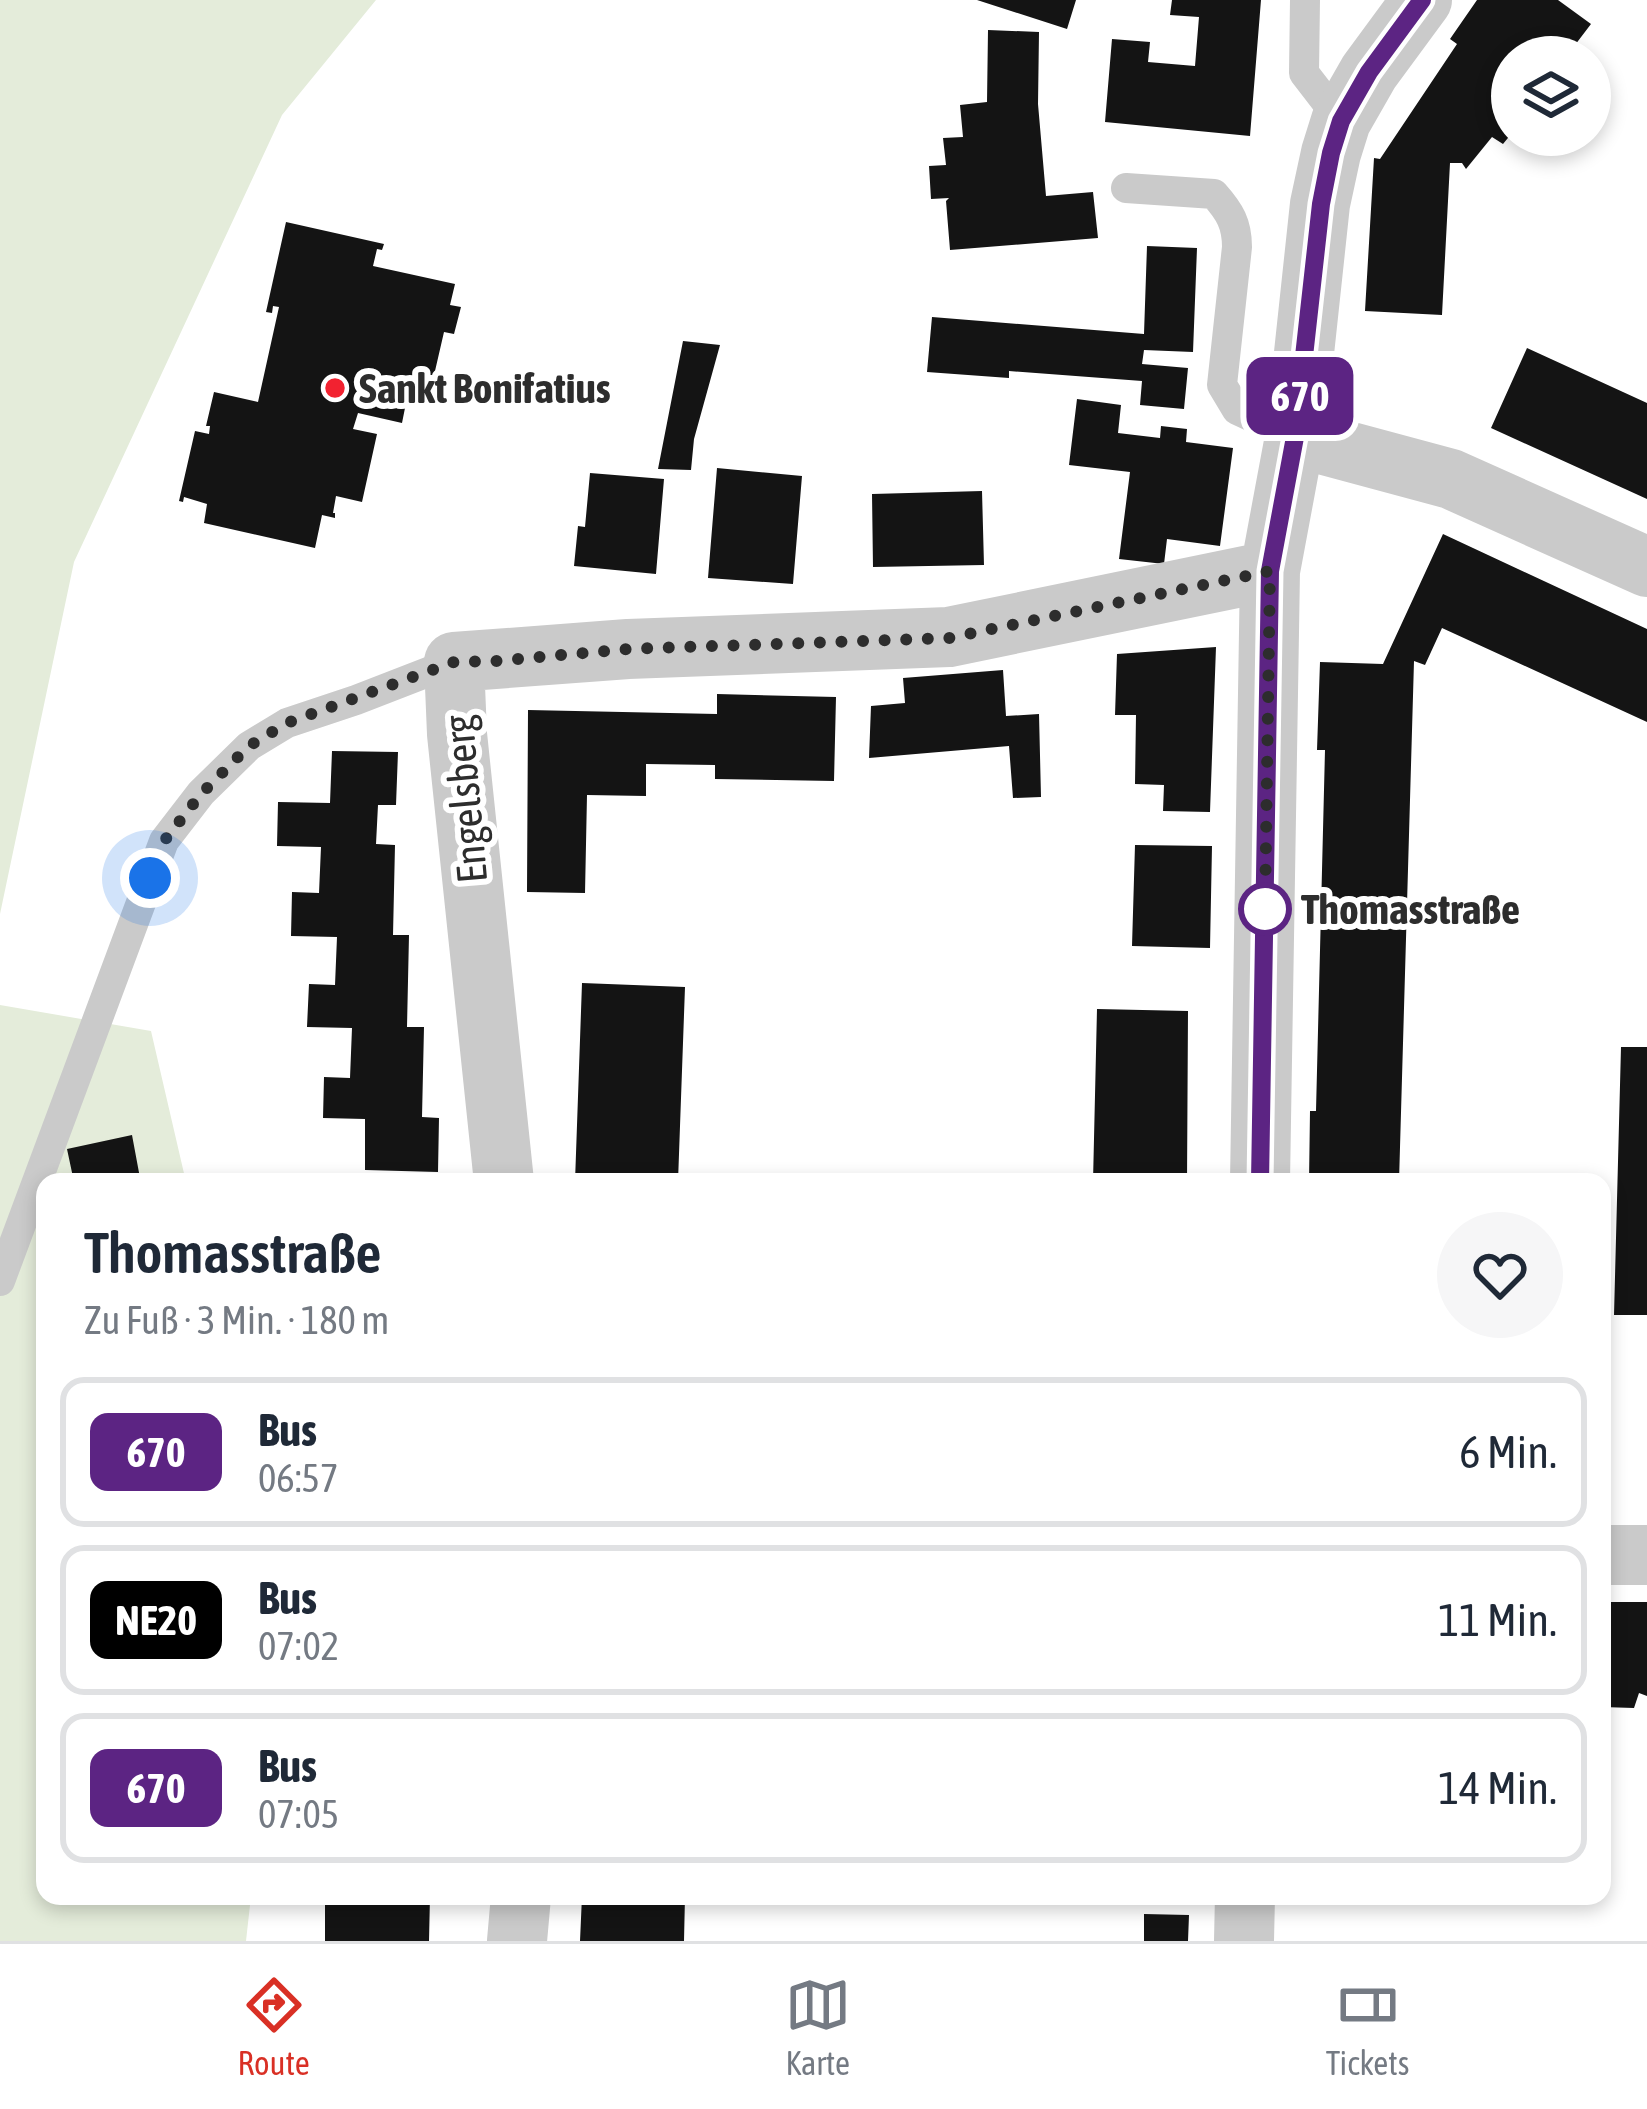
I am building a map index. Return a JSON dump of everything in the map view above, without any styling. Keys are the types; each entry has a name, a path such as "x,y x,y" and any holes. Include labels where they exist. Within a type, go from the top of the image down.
{"street":[{"path":"1260,1173 1270,571 1295,437 1331,153 1341,121 1369,72 1422,0"},
{"path":"1295,437 1451,479 1647,567"},
{"name":"Engelsberg","path":"503,1173 454,662 628,649 949,638 1270,571"},
{"path":"1611,1555 1647,1556"},
{"path":"517,1941 520,1905"},
{"path":"1244,1941 1245,1905"}],"lane":[{"path":"1305,0 1304,73 1341,121"},
{"path":"1126,188 1214,194 1230,213 1237,247 1222,385 1238,410 1295,437"},
{"path":"40,1173 164,841 201,794 249,746 287,723 454,662"},
{"path":"0,1281 36,1184"}],"green space":[{"path":"0,0 376,0 282,115 74,562 0,914"},
{"path":"0,1005 151,1031 184,1173 36,1173 36,1905 250,1905 246,1941 0,1941"}],"building":[{"path":"977,0 1076,0 1067,29"},
{"path":"1172,0 1261,0 1250,136 1105,122 1112,39 1150,42 1148,62 1195,66 1199,17 1170,15"},
{"path":"1477,0 1558,0 1591,24 1582,36 1491,36 1491,138 1466,169 1462,163 1450,163 1442,315 1365,311 1374,158 1380,159 1457,44 1450,39"},
{"path":"988,30 1039,32 1038,104 1046,196 1093,192 1098,238 950,250 949,198 931,199 929,166 946,165 943,138 963,137 960,105 987,102"},
{"name":"Sankt Bonifatius","path":"286,222 384,244 382,250 377,249 373,266 455,284 450,305 461,307 454,334 444,332 432,384 411,378 402,423 358,413 353,429 377,434 362,502 336,496 335,518 322,515 315,548 204,523 207,504 184,497 179,501 195,431 209,434 210,426 206,426 214,392 258,402 279,307 266,312"},
{"path":"1147,246 1197,248 1193,352 1144,350 1142,364 1188,368 1184,409 1140,405 1142,381 1009,371 1009,378 927,372 932,317 1144,334"},
{"path":"683,341 720,345 694,439 691,470 658,469"},
{"path":"1527,348 1647,403 1647,499 1491,428"},
{"path":"1077,399 1121,405 1118,433 1160,438 1161,426 1187,429 1186,442 1233,448 1220,546 1167,539 1164,564 1119,559 1130,472 1069,465"},
{"path":"717,468 802,476 793,584 708,578"},
{"path":"590,473 664,479 656,574 574,566 578,526 585,527"},
{"path":"982,491 984,565 873,567 872,494"},
{"path":"1443,534 1647,629 1647,722 1442,628 1425,665 1414,661 1399,1173 1309,1173 1310,1111 1316,1111 1325,750 1317,750 1320,662 1383,664"},
{"path":"1216,647 1210,812 1163,811 1164,785 1135,784 1136,715 1115,715 1117,654"},
{"path":"1003,670 1006,716 1039,714 1041,797 1013,798 1009,746 869,758 871,706 905,703 903,678"},
{"path":"717,694 836,697 834,781 715,779 715,765 646,764 646,796 587,795 585,893 527,892 528,710 717,714"},
{"path":"332,751 398,752 396,805 378,805 376,844 395,845 393,935 409,935 407,1027 424,1027 422,1117 439,1118 438,1172 365,1170 365,1119 323,1118 324,1077 350,1078 352,1028 307,1027 309,984 335,985 337,937 291,936 292,892 319,893 321,847 277,846 278,802 330,803"},
{"path":"1135,845 1212,846 1210,948 1132,946"},
{"path":"582,983 685,987 678,1173 575,1173"},
{"path":"1097,1009 1188,1011 1187,1173 1093,1173"},
{"path":"1621,1047 1647,1047 1647,1315 1614,1315"},
{"path":"132,1135 139,1173 72,1173 67,1149"},
{"path":"1611,1602 1647,1602 1647,1696 1639,1693 1634,1708 1611,1707"},
{"path":"325,1905 430,1905 429,1941 325,1941"},
{"path":"582,1905 685,1905 684,1941 580,1941"},
{"path":"1144,1914 1189,1915 1188,1941 1144,1941"}],"bus line":[{"name":"670","path":"1260,1173 1270,571 1295,437 1331,153 1341,121 1369,72 1422,0"}],"place":[{"name":"Sankt Bonifatius","path":"335,388"},
{"name":"Thomasstraße","path":"1265,909"}],"route":[{"path":"150,878 164,841 201,794 249,746 287,723 454,662 628,649 949,638 1270,571 1265,909"}]}
